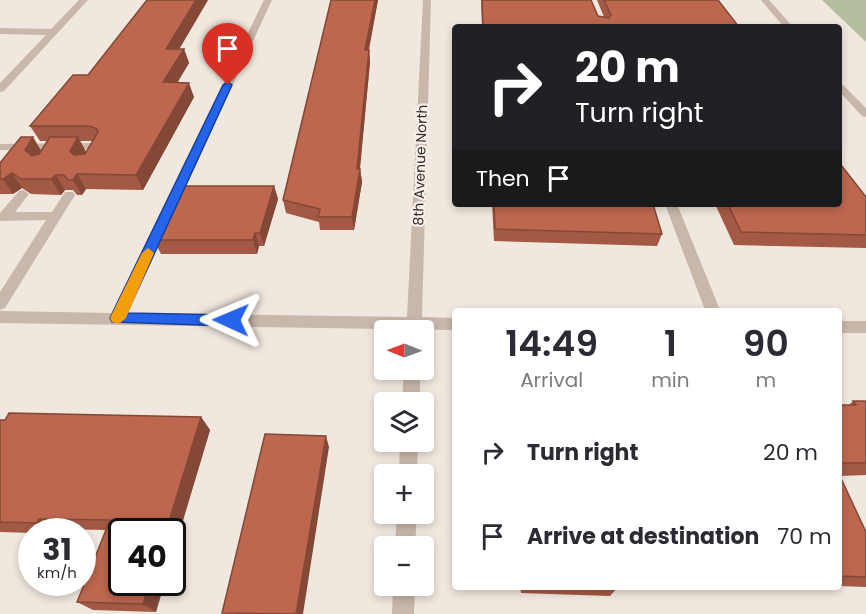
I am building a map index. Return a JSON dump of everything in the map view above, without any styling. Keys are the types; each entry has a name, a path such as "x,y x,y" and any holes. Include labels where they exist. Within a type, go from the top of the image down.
{"street":[{"path":"0,89 84,0"},
{"path":"117,318 268,0"},
{"name":"8th Avenue North","path":"414,320 427,0"},
{"path":"765,0 786,24"},
{"path":"0,31 52,32"},
{"path":"842,87 866,114"},
{"path":"0,147 52,151 98,146 87,165"},
{"path":"6,161 18,147"},
{"path":"3,217 24,194"},
{"path":"0,304 69,195"},
{"path":"672,207 712,308"},
{"path":"3,217 56,216"},
{"path":"0,317 374,326"},
{"path":"434,326 452,324"},
{"path":"842,327 866,327"},
{"path":"403,614 404,596"}],"green space":[{"path":"822,0 866,0 866,42"}],"building":[{"path":"147,0 196,0 166,49 184,49 163,82 189,83 136,175 77,174 73,180 68,180 64,175 56,175 51,179 21,179 12,173 0,179 0,163 21,137 33,137 25,150 32,156 39,154 50,137 78,137 70,151 74,155 85,154 98,132 97,129 90,126 30,126 73,75 88,75"},
{"path":"331,0 375,0 365,50 369,50 357,169 360,169 352,217 318,217 320,209 283,200"},
{"path":"482,0 591,0 598,16 609,18 611,15 604,0 718,0 737,24 483,24"},
{"path":"842,166 866,197 866,235 741,232 729,207 842,207"},
{"path":"179,186 274,186 260,233 255,233 253,240 154,240"},
{"path":"494,207 654,207 662,234 495,229"},
{"path":"853,401 866,401 866,463 842,463 842,405 856,405"},
{"path":"9,413 201,417 170,518 108,518 108,520 18,518 18,522 0,522 0,420 5,420"},
{"path":"265,434 326,436 296,614 222,613"},
{"path":"842,481 866,532 866,577 842,576"},
{"path":"108,525 108,596 146,596 143,604 77,602 79,596 96,596 96,555"}],"slow traffic":[{"path":"119,318 117,318 148,253"}],"route":[{"path":"228,85 117,318 231,320"}]}
